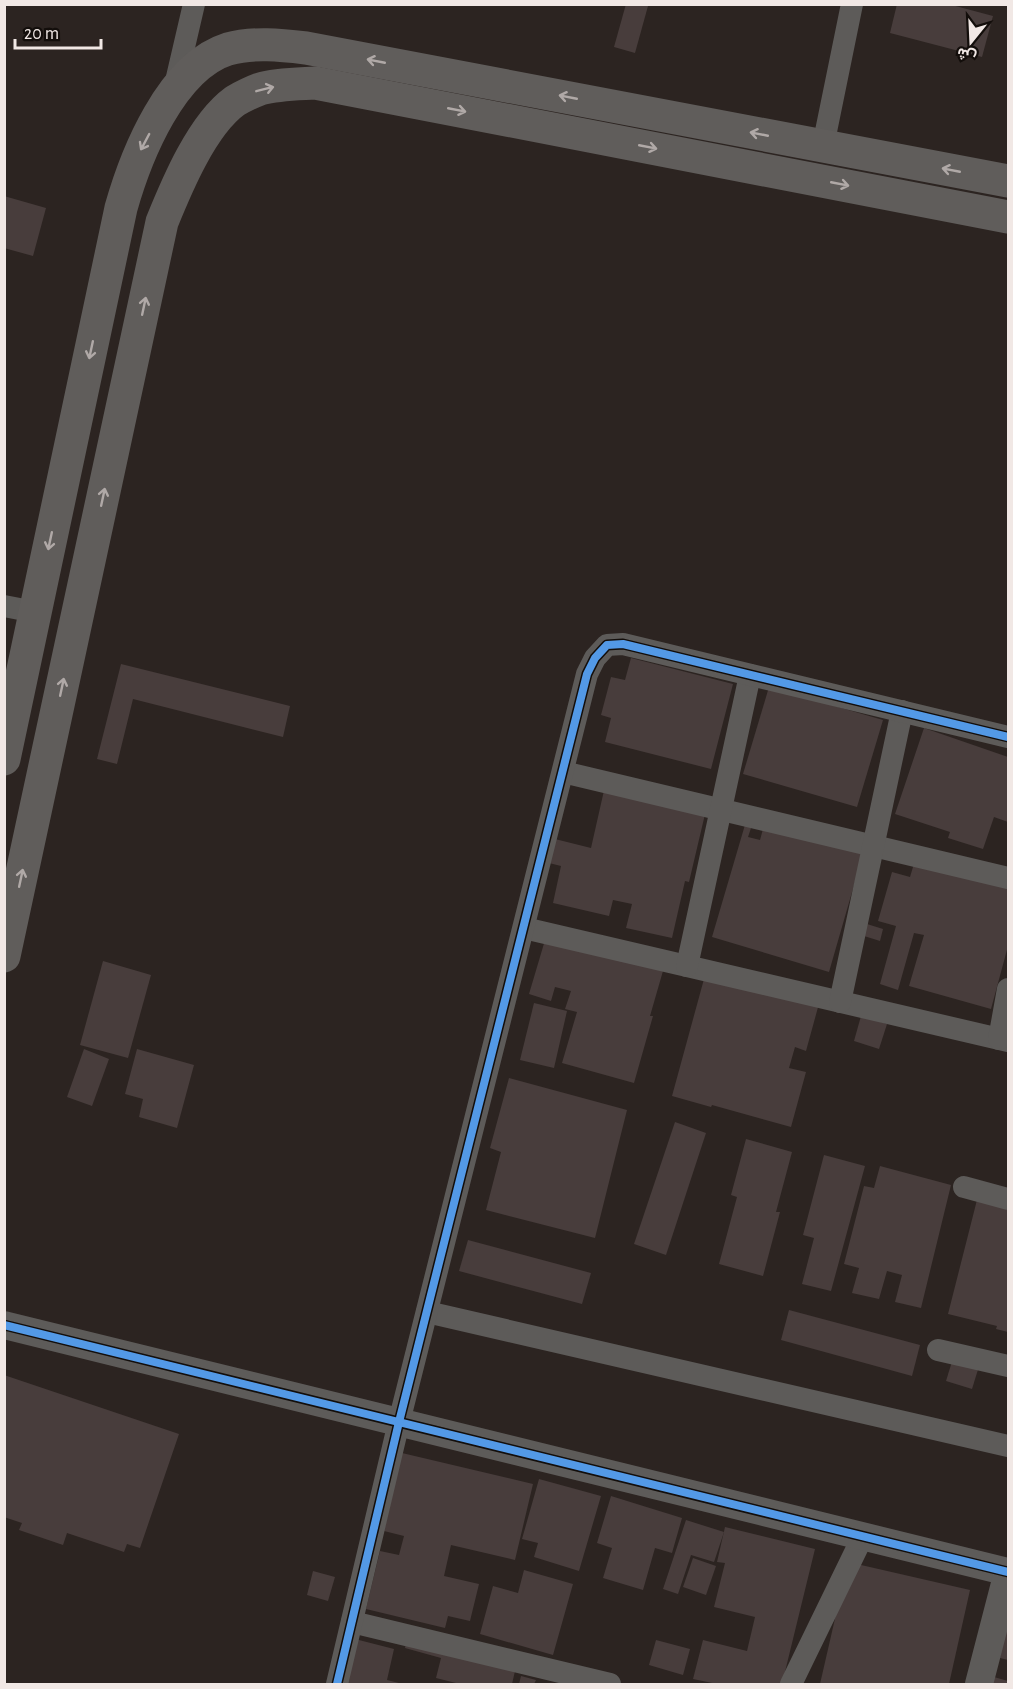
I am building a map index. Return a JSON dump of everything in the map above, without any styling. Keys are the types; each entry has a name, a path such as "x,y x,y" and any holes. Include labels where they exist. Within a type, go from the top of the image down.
{"main road":[{"path":"4,759 20,609 129,177 141,148 174,91 202,62 228,49 255,45 306,48 1008,181"},
{"path":"4,956 162,222 174,191 190,161 217,120 235,101 261,89 315,83 1008,217"},
{"path":"174,91 217,120"}],"street":[{"path":"174,91 194,4"},
{"path":"823,146 852,4"},
{"path":"337,1684 399,1422 587,674 595,658 607,645 623,644 1008,737"},
{"path":"687,966 750,675"},
{"path":"840,1002 902,711"},
{"path":"563,772 1008,878"},
{"path":"524,928 1004,1040 1008,989"},
{"path":"964,1187 1008,1199"},
{"path":"427,1312 1008,1446"},
{"path":"4,1325 1008,1572 979,1684"},
{"path":"938,1350 1008,1366"},
{"path":"791,1684 863,1536"},
{"path":"352,1622 565,1679 610,1684"}],"building":[{"path":"626,4 648,6 635,53 614,47"},
{"path":"897,4 948,4 993,16 982,57 890,33"},
{"path":"4,196 46,208 33,256 4,248"},
{"path":"631,658 733,684 711,769 605,742 611,718 601,715 611,677 625,680"},
{"path":"121,664 290,706 283,737 133,699 117,764 97,759"},
{"path":"769,687 883,720 857,807 743,774"},
{"path":"924,728 1008,757 1008,822 994,817 983,849 948,838 950,832 895,814"},
{"path":"605,786 706,810 689,882 685,881 672,938 626,928 632,904 613,900 609,916 553,903 561,866 549,863 555,839 591,848"},
{"path":"747,818 754,819 748,837 760,840 766,818 865,847 829,972 712,937"},
{"path":"916,857 1008,883 1008,946 991,1009 909,986 924,935 914,933 898,990 880,984 896,926 878,921 892,872 910,877"},
{"path":"867,924 883,929 880,941 864,936"},
{"path":"548,930 665,964 634,1083 562,1063 577,1012 565,1009 571,991 555,987 551,1001 529,994"},
{"path":"103,961 151,975 128,1058 80,1045"},
{"path":"707,968 820,1000 806,1051 795,1047 789,1068 806,1072 791,1127 672,1096"},
{"path":"534,1003 567,1011 554,1068 520,1060"},
{"path":"861,1016 887,1024 879,1049 854,1041"},
{"path":"84,1049 109,1059 92,1106 67,1097"},
{"path":"137,1049 194,1065 177,1128 139,1117 143,1099 125,1094"},
{"path":"509,1078 627,1110 595,1238 486,1210 501,1152 490,1148"},
{"path":"675,1122 706,1133 666,1255 634,1244"},
{"path":"746,1139 792,1152 776,1212 780,1212 763,1276 719,1264 737,1197 731,1195"},
{"path":"824,1155 865,1166 831,1291 802,1284 814,1238 803,1235"},
{"path":"880,1166 951,1185 921,1308 895,1302 902,1275 887,1271 879,1299 852,1293 859,1268 844,1264 864,1186 874,1188"},
{"path":"979,1192 1008,1200 1008,1332 996,1329 997,1326 948,1314"},
{"path":"468,1240 591,1273 582,1304 459,1271"},
{"path":"789,1310 920,1345 912,1376 781,1340"},
{"path":"954,1355 980,1363 972,1389 946,1381"},
{"path":"4,1375 179,1434 140,1548 127,1544 124,1552 67,1533 63,1545 19,1530 22,1523 4,1517"},
{"path":"402,1453 533,1484 515,1560 451,1545 444,1576 479,1584 470,1621 448,1616 445,1628 366,1609 380,1551 399,1555 404,1536 384,1531"},
{"path":"539,1479 601,1496 579,1571 534,1557 538,1543 522,1539"},
{"path":"611,1496 682,1518 672,1553 655,1548 643,1590 603,1578 612,1548 597,1543"},
{"path":"686,1520 724,1532 714,1562 691,1555 678,1594 663,1589"},
{"path":"725,1527 815,1549 782,1684 717,1684 693,1679 703,1640 747,1651 755,1617 714,1607 725,1563 717,1562"},
{"path":"693,1558 716,1566 706,1595 683,1587"},
{"path":"848,1562 970,1590 949,1684 820,1684"},
{"path":"524,1570 573,1584 553,1655 480,1634 493,1586 518,1593"},
{"path":"313,1571 335,1577 328,1601 307,1595"},
{"path":"1008,1604 1008,1660 1000,1658"},
{"path":"355,1639 394,1649 387,1680 403,1684 345,1684"},
{"path":"656,1640 690,1649 683,1675 649,1665"},
{"path":"406,1643 515,1671 512,1684 460,1684 436,1678 441,1658 405,1648"},
{"path":"987,1675 1008,1681 1008,1684 984,1684"},
{"path":"521,1676 536,1680 534,1684 519,1684"}],"cycle path":[{"path":"337,1684 399,1422 587,674 595,658 607,645 623,644 1008,737"},
{"path":"4,1325 1008,1572"}]}
